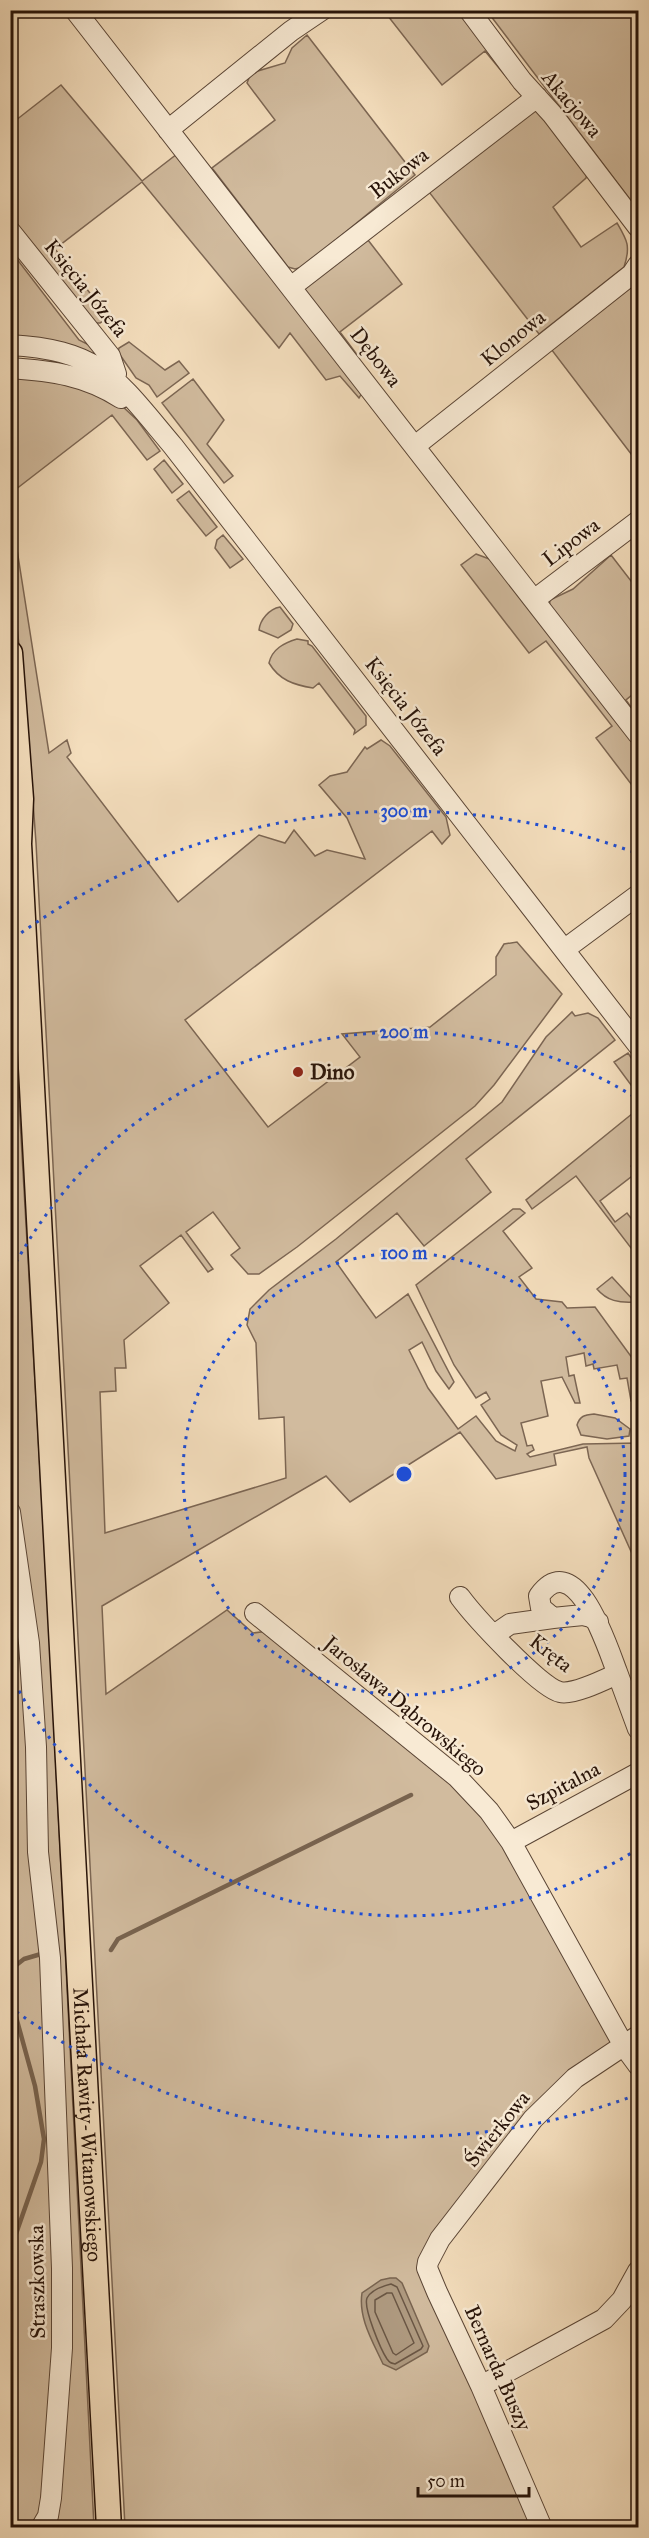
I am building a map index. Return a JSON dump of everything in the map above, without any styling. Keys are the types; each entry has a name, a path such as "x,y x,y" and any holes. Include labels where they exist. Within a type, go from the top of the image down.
{"main road":[{"path":"10,653 21,799 20,844"},
{"path":"10,796 20,844"},
{"name":"Michała Rawity-Witanowskiego","path":"20,844 109,2528"}],"street":[{"name":"Dębowa","path":"75,10 639,734"},
{"path":"168,130 291,31 322,10"},
{"name":"Akacjowa","path":"469,10 522,81 639,227"},
{"name":"Bukowa","path":"291,287 537,97"},
{"name":"Księcia Józefa","path":"10,231 110,356 114,363 112,384"},
{"name":"Klonowa","path":"415,446 632,274 639,265"},
{"name":"Księcia Józefa","path":"10,345 45,347 70,353 88,361 146,414 633,1037"},
{"name":"Księcia Józefa","path":"11,369 41,369 112,384"},
{"name":"Lipowa","path":"534,600 637,522"},
{"path":"565,949 639,895"},
{"name":"Straszkowska","path":"10,1512 28,1643 36,1746 39,1852 50,1958 62,2268 62,2348 51,2498 48,2516 41,2528"},
{"name":"Kręta","path":"553,1618 541,1608 539,1596 544,1590 561,1583 576,1590 598,1622 639,1729"},
{"name":"Kręta","path":"460,1597 494,1635 543,1682 561,1692 569,1693 617,1674"},
{"name":"Jarosława Dąbrowskiego","path":"255,1612 457,1777 489,1811 511,1842 632,2041 639,2065"},
{"name":"Kręta","path":"494,1635 510,1624 553,1618 583,1615 598,1622"},
{"name":"Szpitalna","path":"511,1842 639,1773"},
{"name":"Świerkowa","path":"428,2262 440,2239 533,2119 575,2078 632,2041"},
{"name":"Bernarda Buszy","path":"428,2262 427,2268 437,2292 481,2386 542,2528"},
{"path":"481,2386 604,2319 622,2300 639,2271"}],"shaded area":[{"path":"384,11 463,11 510,75 507,78 485,51 442,85"},
{"path":"487,11 638,11 638,210"},
{"path":"307,35 415,175 303,267 295,269 288,267 212,168 275,120 247,83 251,73 285,63 292,48"},
{"path":"61,85 142,181 177,154 363,391 359,398 340,376 326,380 290,333 279,348 142,182 55,249 109,317 100,323 91,323 11,221 11,124"},
{"path":"534,111 541,112 588,168 586,178 553,207 581,247 617,223 627,248 624,267 539,334 429,192"},
{"path":"385,226 368,240 402,284 340,332 358,356 351,359 304,291 307,282"},
{"path":"10,250 79,340 97,349 108,363 11,338"},
{"path":"638,282 638,463 551,349"},
{"path":"129,342 165,370 179,361 189,373 157,397 149,385 136,378 118,352 119,348"},
{"path":"24,374 55,377 122,406 137,420 160,451 147,460 112,415 11,493 11,379"},
{"path":"193,379 224,420 207,444 233,476 224,483 162,403"},
{"path":"164,460 183,484 172,493 154,469"},
{"path":"189,491 217,527 206,536 177,500"},
{"path":"10,505 49,753 67,740 71,753 67,757 178,902 259,835 285,843 294,830 315,856 327,850 365,859 347,818 319,785 330,776 347,772 365,747 367,749 381,740 390,746 446,817 450,835 442,844 432,831 185,1020 268,1127 360,1057 342,1034 430,1027 496,975 496,957 504,944 517,942 562,994 494,1085 475,1106 297,1247 259,1274 248,1274 231,1255 240,1248 213,1212 186,1232 213,1269 208,1272 181,1235 140,1266 169,1303 124,1340 126,1368 115,1368 116,1391 100,1392 105,1533 286,1478 284,1417 259,1419 256,1343 247,1325 250,1309 269,1290 336,1239 502,1102 546,1037 572,1012 575,1016 588,1013 598,1018 615,1040 466,1159 491,1192 424,1246 397,1213 336,1262 376,1318 408,1294 454,1382 449,1389 436,1371 422,1342 409,1350 428,1388 458,1429 476,1416 496,1441 515,1451 517,1445 501,1435 481,1405 490,1399 486,1392 476,1398 454,1365 416,1285 513,1209 520,1209 525,1213 503,1231 532,1268 519,1277 536,1299 562,1302 567,1308 595,1307 638,1366 638,1400 631,1401 627,1378 620,1379 617,1365 594,1369 593,1364 586,1366 584,1353 566,1357 569,1376 574,1375 580,1403 575,1403 562,1377 541,1381 548,1416 521,1423 527,1446 532,1445 534,1450 527,1454 530,1457 583,1444 638,1443 638,1504 635,1506 638,1514 638,1567 589,1458 587,1447 554,1454 556,1465 496,1479 460,1432 350,1502 326,1476 102,1606 106,1694 227,1610 253,1633 269,1631 449,1778 498,1836 616,2043 568,2077 426,2251 536,2527 125,2527 36,843 27,718 11,572"},
{"path":"223,535 243,559 230,568 215,548 217,540"},
{"path":"476,554 492,560 638,747 638,793 596,738 612,726 546,641 529,653 461,565"},
{"path":"611,555 638,590 638,690 626,700 638,717 638,726 549,610 550,600 573,589"},
{"path":"280,607 293,624 291,630 278,638 259,630 266,616 272,610"},
{"path":"297,639 308,641 308,644 312,646 366,716 366,725 354,734 355,730 319,683 313,688 293,683 277,674 269,663 279,647"},
{"path":"10,944 49,1628 94,2527 46,2527 61,2408 35,1651 15,1501 10,1402"},
{"path":"628,1053 638,1068 638,1086 634,1089 614,1062"},
{"path":"638,1109 638,1160 631,1166 636,1173 600,1201 615,1222 627,1213 638,1227 638,1257 576,1176 532,1209 526,1200"},
{"path":"638,1257 638,1276 632,1271"},
{"path":"612,1277 635,1302 614,1300 597,1289"},
{"path":"594,1414 615,1418 630,1429 629,1436 607,1439 581,1435 577,1425 581,1418"},
{"path":"15,1602 23,1645 46,1959 55,2358 42,2518 26,2527 11,2528 10,1607"}],"water":[{"path":"396,2278 402,2283 429,2346 427,2352 396,2370 383,2364 367,2330 361,2302 362,2293 381,2280"}],"waterway":[{"path":"111,1950 118,1939 411,1795"},
{"path":"10,1970 24,1959 41,1954"},
{"path":"10,1995 35,2086 44,2139 41,2162 10,2251"}],"place":[{"name":"Dino","path":"298,1072"}]}
